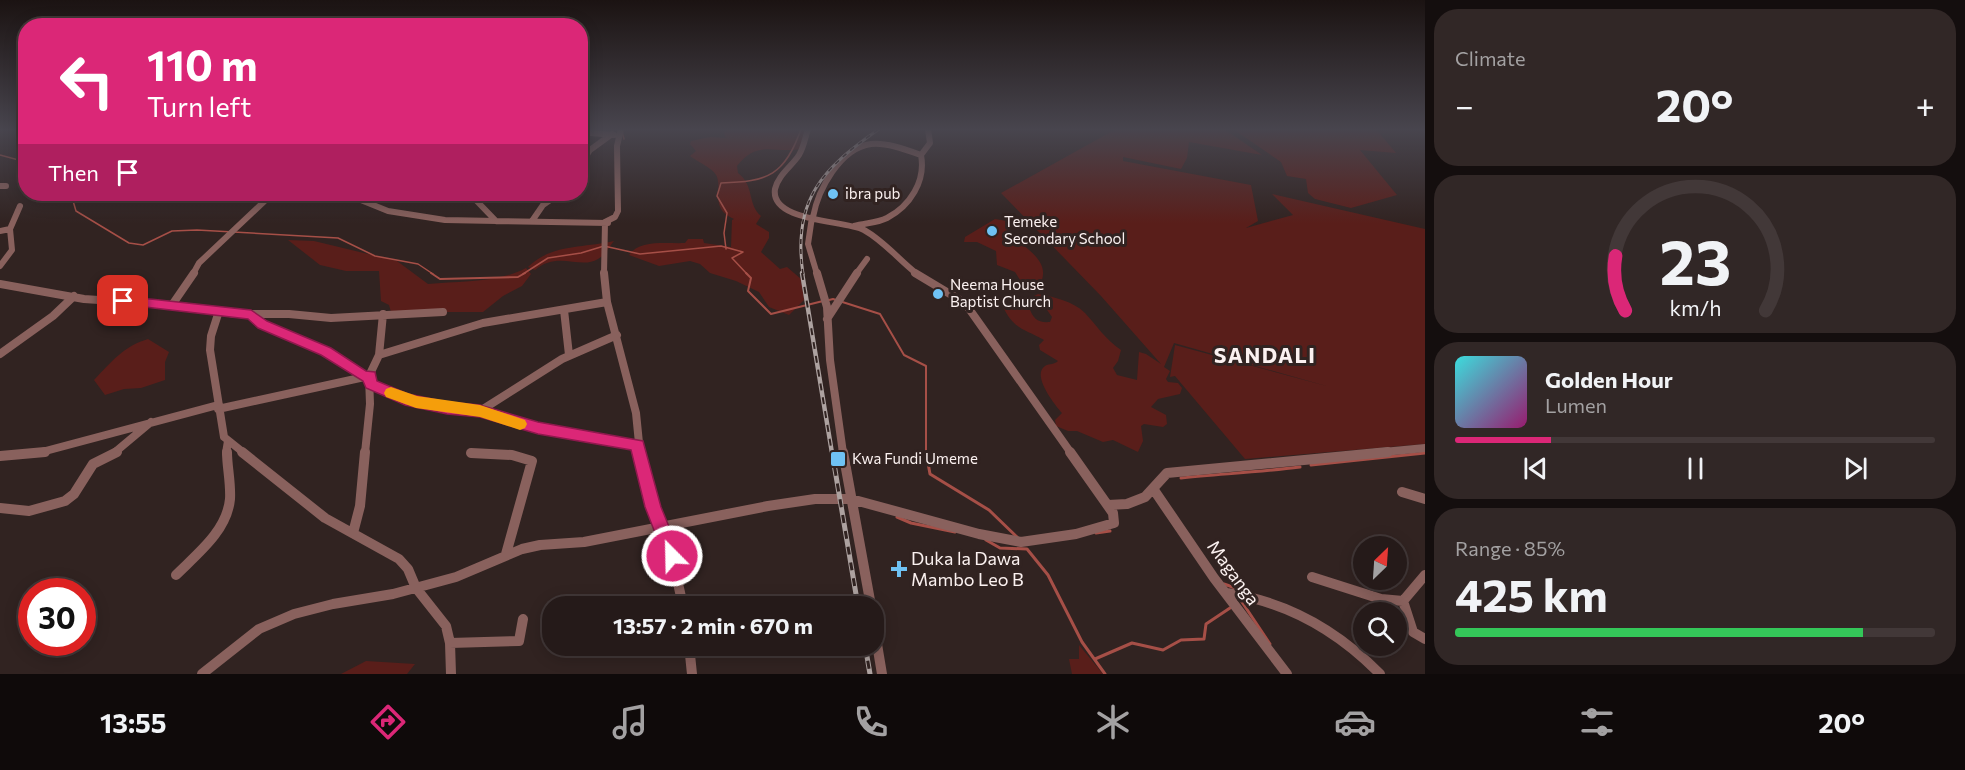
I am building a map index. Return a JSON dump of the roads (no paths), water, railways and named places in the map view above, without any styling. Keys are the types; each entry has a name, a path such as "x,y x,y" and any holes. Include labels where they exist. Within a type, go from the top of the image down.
{"street":[{"path":"363,201 388,211 403,214 464,221 606,223 615,218 618,211 618,160"},
{"path":"202,674 243,640 277,620 333,604 416,588 456,576 506,554 540,545 584,542 768,506 815,499 851,499 979,534 1022,542 1076,534 1114,523 1115,518 1107,505 965,303 950,292 921,277 894,251 854,226 812,217 801,217 789,212 776,197 776,188 795,160"},
{"path":"847,160 829,177 815,204 808,244 825,298 830,360 851,499 869,596"},
{"path":"854,226 885,219 908,202 921,182 921,160"},
{"path":"172,305 186,287 199,263 267,201"},
{"path":"477,201 496,221"},
{"path":"532,221 543,205 549,201"},
{"path":"0,266 12,250 10,229 20,206"},
{"path":"606,223 603,262 607,302 636,413 638,445 653,507 672,556 681,596"},
{"path":"0,231 10,229"},
{"path":"827,319 842,302 854,273 867,259"},
{"path":"0,284 84,299 172,305 251,315 289,314 331,318 442,312"},
{"path":"0,354 53,316 74,296"},
{"path":"379,355 435,336 483,324 607,302"},
{"path":"564,310 569,355"},
{"path":"219,311 211,336 210,350 222,431 228,441 254,459 296,497 325,518 399,559 408,569 416,588 446,626 450,643 451,674"},
{"path":"352,533 360,506 368,379 379,355 383,314"},
{"path":"251,315 262,324 326,352 368,379 416,402 480,411 538,428 638,445"},
{"path":"480,411 538,372 569,355 617,335"},
{"path":"0,456 39,453 152,421 368,379"},
{"path":"0,508 29,511 65,501 74,494 93,464 116,452 152,421"},
{"path":"176,575 213,536 225,518 231,489 227,454 228,441"},
{"path":"1107,505 1131,504 1154,490 1159,480 1167,473 1425,448"},
{"path":"471,453 512,455 532,461 506,554"},
{"name":"Maganga","path":"1154,490 1214,578 1227,592 1287,674"},
{"path":"1402,492 1425,499"},
{"path":"1403,601 1425,575"},
{"path":"1312,577 1381,599 1403,601"},
{"path":"1227,592 1261,598 1324,626 1341,637 1380,674"},
{"path":"1403,601 1413,632 1425,639"},
{"path":"450,643 519,641 523,619"},
{"path":"690,656 692,674"},
{"path":"879,656 882,674"}],"waterway":[{"path":"726,247 724,233 727,213 717,196 721,183 763,178 773,173 785,160"},
{"path":"73,201 76,211 129,243 143,245 172,231 197,230 338,238 375,256 418,264 433,274"},
{"path":"523,274 548,258 581,253 604,246 640,254 726,247"},
{"path":"726,247 743,252 732,258 747,274"},
{"path":"431,273 440,279 518,277 525,273"},
{"path":"747,274 751,278 748,291 771,314 823,301"},
{"path":"829,300 833,299 880,314 904,355 926,366 926,452"},
{"path":"926,452 930,474 989,510 1018,538"},
{"path":"1311,465 1425,453"},
{"path":"1181,478 1300,467"},
{"path":"897,517 911,523 955,532"},
{"path":"1096,533 1110,531"},
{"path":"986,540 1000,548 1027,549 1048,575 1082,642 1105,674"},
{"path":"1224,584 1244,591"},
{"path":"1240,599 1270,644"},
{"path":"1095,659 1132,643 1163,650 1181,640 1204,639 1206,624 1230,608"}],"railway":[{"path":"803,274 802,226 807,206 827,173 840,160"},
{"path":"802,273 832,453"},
{"path":"832,452 856,596"},
{"path":"867,656 870,674"}],"place":[{"name":"ibra pub","path":"833,194"},
{"name":"Temeke Secondary School","path":"992,231"},
{"name":"Neema House Baptist Church","path":"938,294"},
{"name":"Kwa Fundi Umeme","path":"838,459"},
{"name":"Duka la Dawa Mambo Leo B","path":"899,569"}],"district":[{"name":"SANDALI","path":"1265,356"}]}
